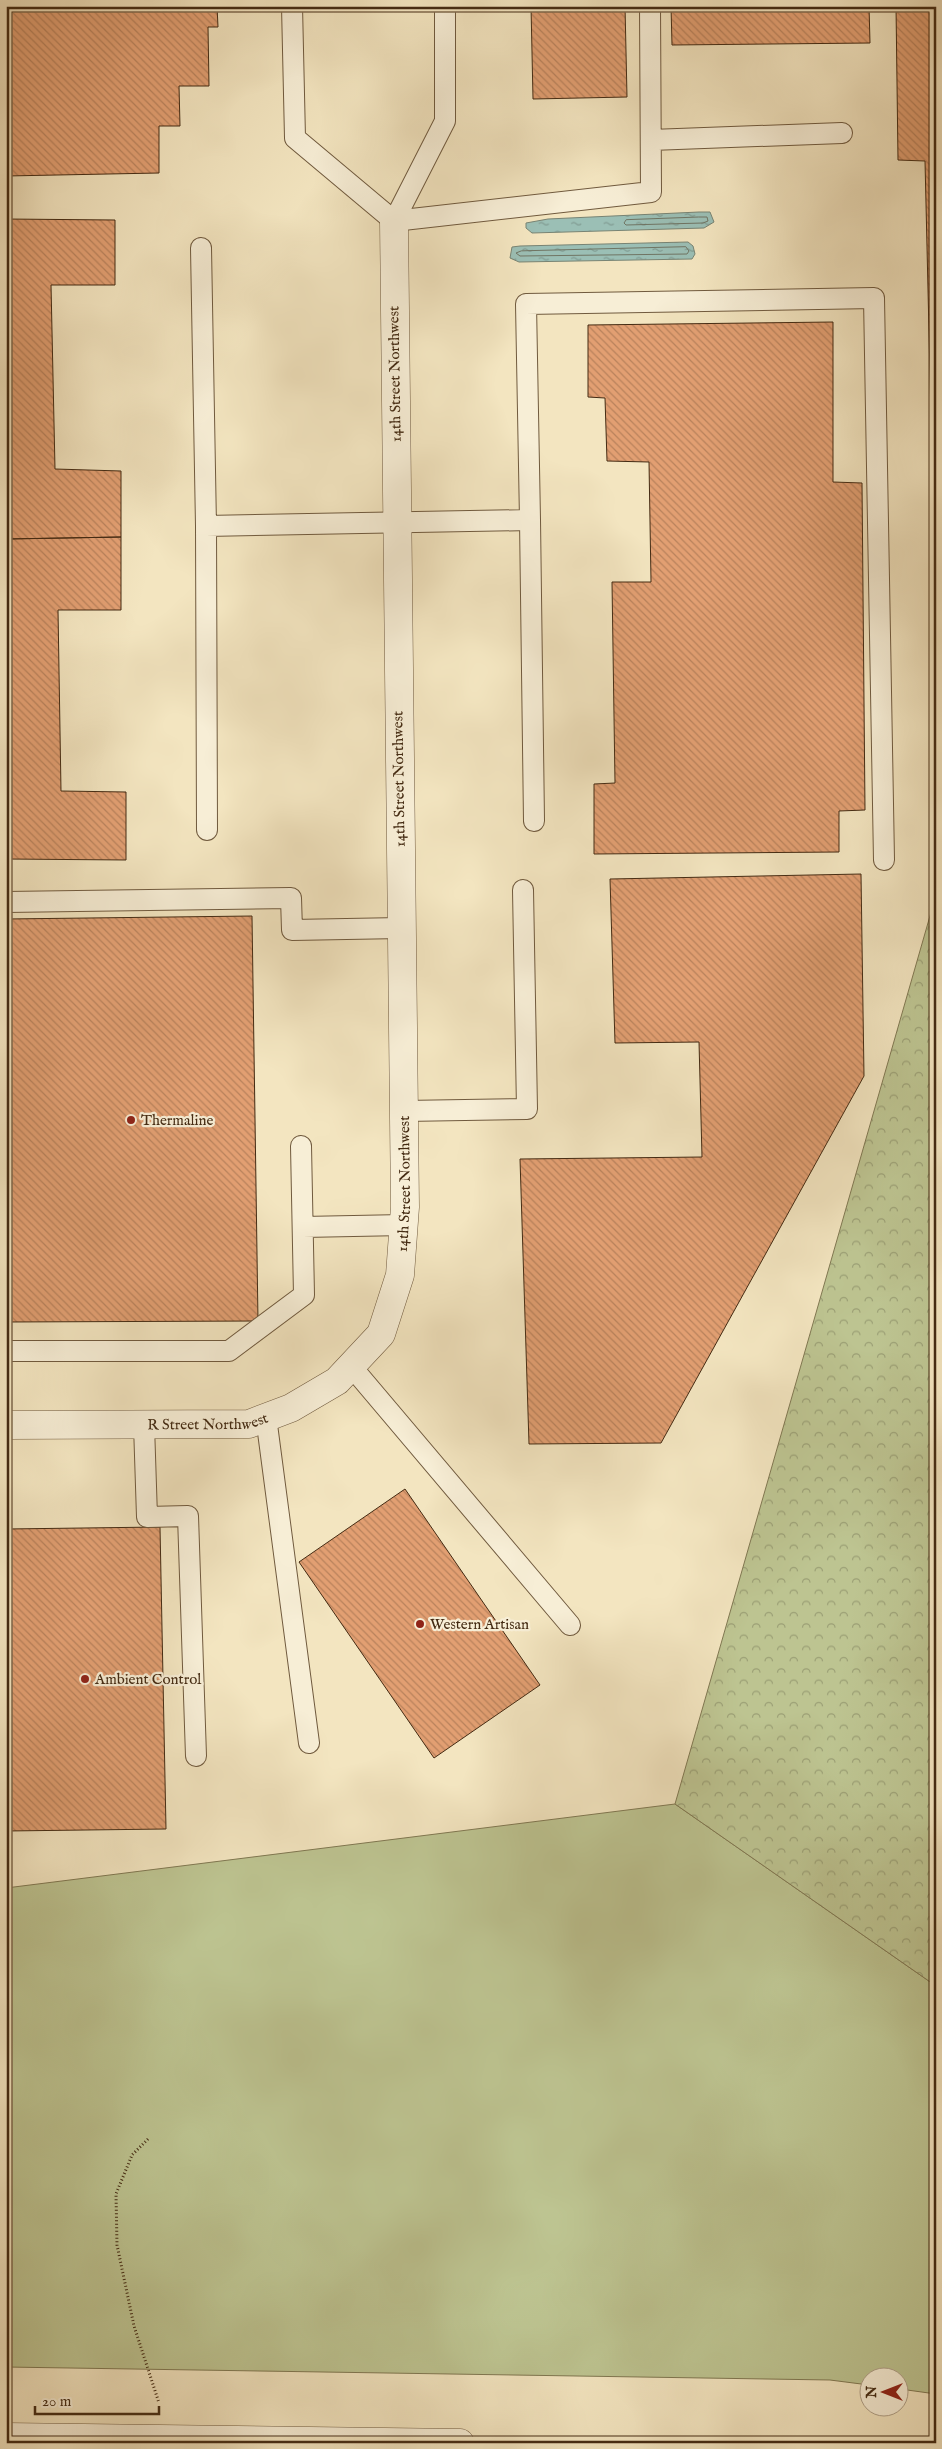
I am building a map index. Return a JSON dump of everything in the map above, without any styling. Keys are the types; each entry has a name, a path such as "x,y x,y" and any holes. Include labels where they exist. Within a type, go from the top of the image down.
{"street":[{"name":"14th Street Northwest","path":"380,1334 400,1274 404,1226 394,221"},
{"name":"R Street Northwest","path":"6,1425 249,1424 290,1408 337,1381 380,1334"},
{"path":"12,2439 460,2443"}],"lane":[{"path":"292,6 295,138 394,221 651,192 650,6"},
{"path":"394,221 445,121 445,6"},
{"path":"651,140 842,133"},
{"path":"201,248 206,526 207,830"},
{"path":"534,821 526,304 874,298 884,860"},
{"path":"206,526 530,520"},
{"path":"404,1111 527,1109 523,890"},
{"path":"6,902 291,898 292,930 401,928"},
{"path":"6,1351 229,1351 304,1295 301,1146"},
{"path":"303,1227 404,1226"},
{"path":"351,1366 570,1625"},
{"path":"266,1418 309,1743"},
{"path":"144,1425 147,1517 188,1516 196,1756"}],"path":[{"path":"148,2139 132,2155 116,2194 117,2244 134,2326 170,2439"}],"green space":[{"path":"936,895 936,1986 675,1804"},
{"path":"675,1804 936,1986 936,2394 910,2390 910,2366 860,2366 860,2384 830,2380 6,2367 6,1888"}],"water":[{"path":"710,212 714,222 704,228 532,233 526,228 526,223 548,219"},
{"path":"688,242 693,246 695,254 692,259 519,262 510,258 512,247 520,246"}],"building":[{"path":"6,6 217,6 218,27 208,27 209,86 179,86 180,126 159,126 159,173 6,176"},
{"path":"531,6 625,6 627,97 533,99"},
{"path":"671,6 869,6 870,43 672,45"},
{"path":"896,6 936,6 936,632 925,161 898,160"},
{"path":"6,219 115,220 115,285 51,285 55,469 121,471 121,537 6,539"},
{"path":"833,322 833,482 862,483 865,810 839,811 839,852 594,854 594,784 615,783 612,582 651,582 649,462 607,461 605,398 588,397 588,325"},
{"path":"121,537 121,610 58,610 61,791 126,792 126,860 6,859 6,539"},
{"path":"861,874 864,1076 661,1443 529,1444 520,1159 702,1157 699,1042 615,1043 610,879"},
{"name":"Thermaline","path":"252,916 258,1321 6,1322 6,919"},
{"name":"Western Artisan","path":"405,1489 540,1685 434,1758 299,1562"},
{"name":"Ambient Control","path":"160,1527 166,1829 6,1831 6,1529"}],"place":[{"name":"Thermaline","path":"131,1120"},
{"name":"Western Artisan","path":"420,1624"},
{"name":"Ambient Control","path":"85,1679"}]}
